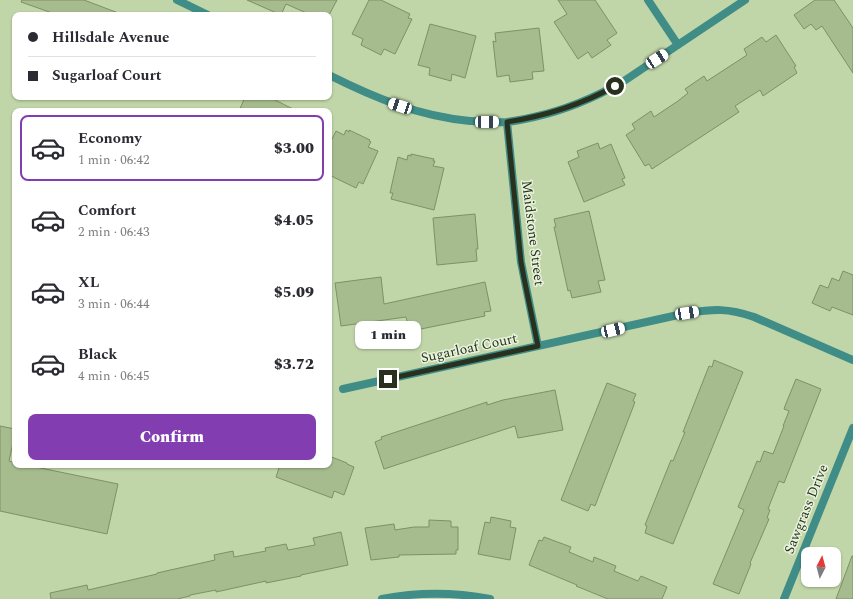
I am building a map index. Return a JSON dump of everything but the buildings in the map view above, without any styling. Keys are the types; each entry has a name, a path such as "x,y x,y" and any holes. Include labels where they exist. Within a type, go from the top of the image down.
{"street":[{"path":"177,0 202,12"},
{"path":"648,0 678,45"},
{"path":"332,76 389,102 439,117 487,122 507,122 542,115 566,108 605,92 745,0"},
{"name":"Maidstone Street","path":"507,122 521,262 538,346"},
{"name":"Sugarloaf Court","path":"343,389 687,313 703,311 728,310 754,317 853,360"},
{"name":"Sawgrass Drive","path":"784,599 853,428"},
{"path":"382,599 406,595 438,593 490,599"}],"route":[{"path":"388,379 538,346 521,262 507,122 522,120 566,108 605,92 615,86"}]}
